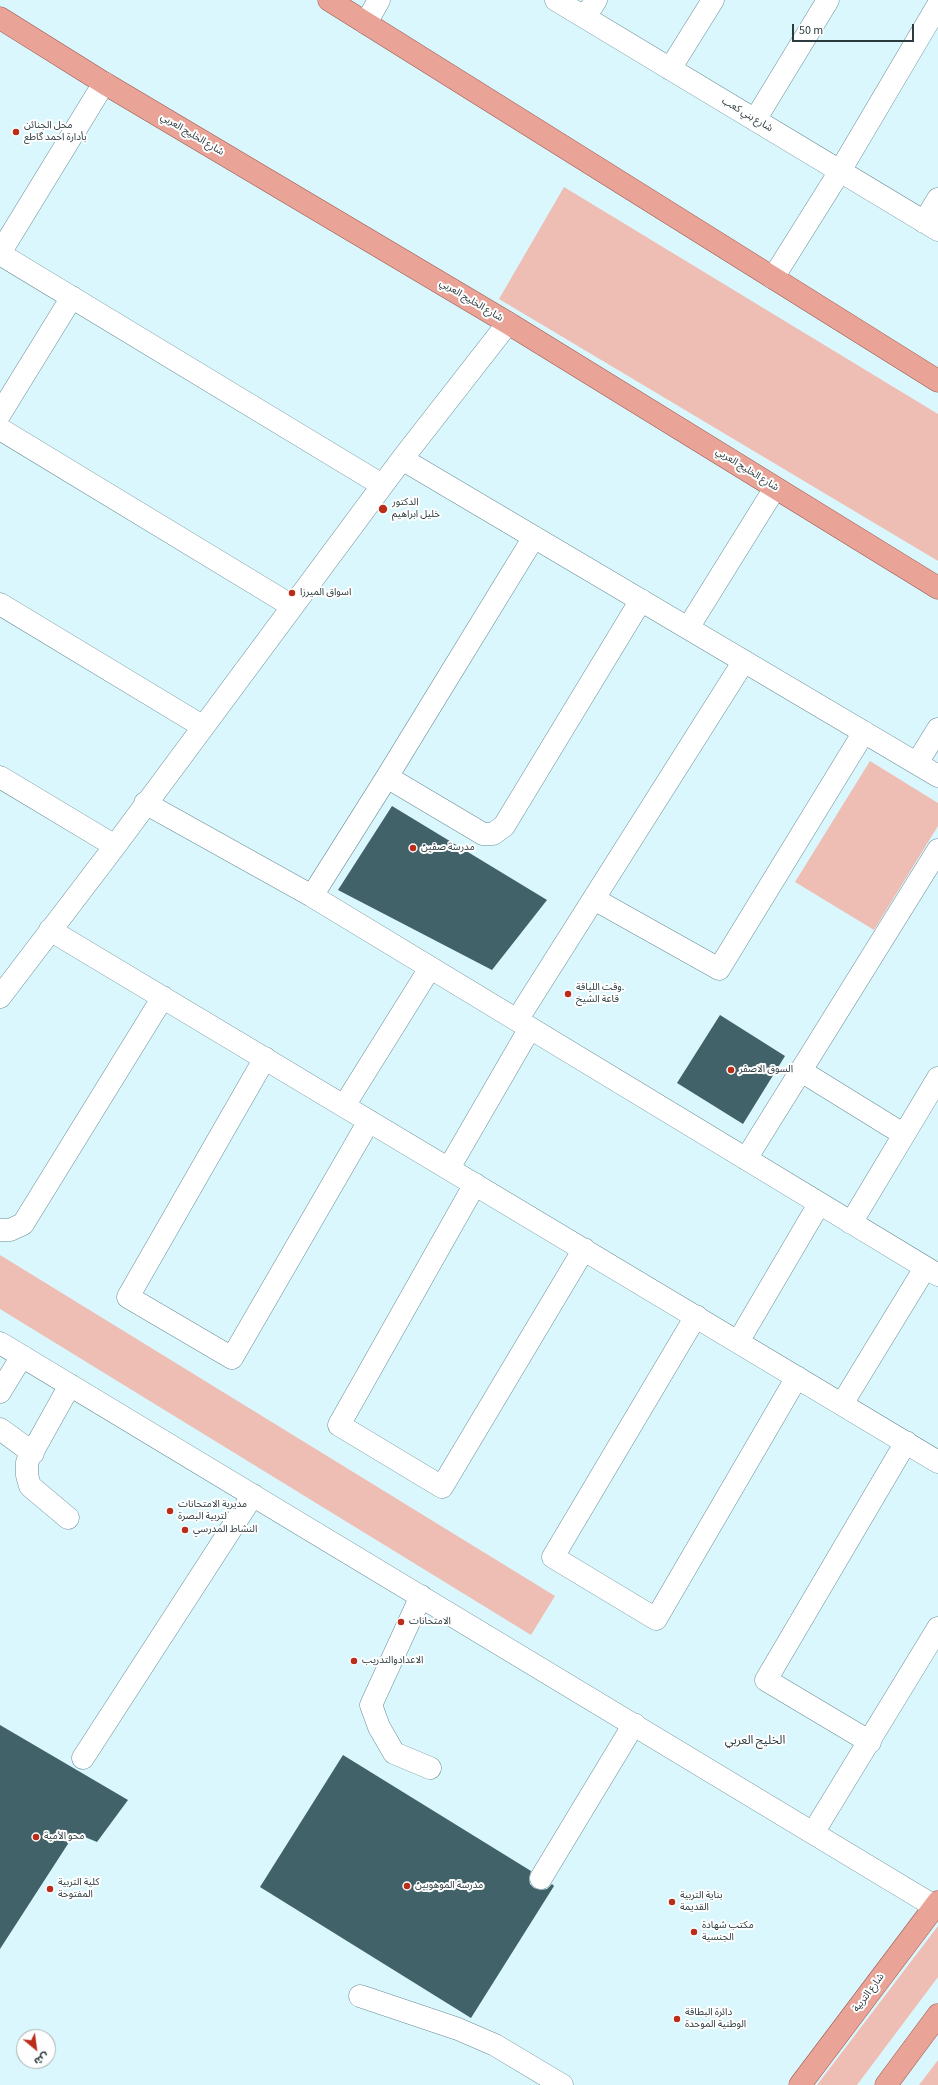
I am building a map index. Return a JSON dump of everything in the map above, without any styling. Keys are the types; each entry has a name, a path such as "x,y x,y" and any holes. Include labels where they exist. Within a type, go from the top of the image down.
{"main road":[{"path":"329,0 938,381"},
{"name":"شارع الخليج العربي","path":"0,18 104,83 508,323 938,588"},
{"name":"شارع التربية","path":"800,2085 936,1904"},
{"path":"886,2085 938,2015"}],"street":[{"path":"366,23 379,0"},
{"name":"شارع بني كعب","path":"556,0 590,9 670,69 931,226"},
{"path":"670,69 713,0"},
{"path":"755,120 828,0"},
{"path":"773,278 840,171 938,5"},
{"path":"104,83 0,254 382,485"},
{"path":"931,226 938,200"},
{"path":"0,414 72,297"},
{"path":"0,997 115,846 145,803 382,485 508,323"},
{"path":"0,429 292,606"},
{"path":"402,459 938,776"},
{"path":"688,628 775,488"},
{"path":"312,896 387,777 534,537"},
{"path":"387,777 484,834 493,834 504,826 641,600"},
{"path":"0,604 202,726"},
{"path":"449,1168 523,1024 594,899 744,661"},
{"path":"917,763 938,729"},
{"path":"594,899 720,969 864,732"},
{"path":"0,777 115,846"},
{"path":"145,803 312,896 932,1272 842,1404"},
{"path":"746,1159 938,850"},
{"path":"50,930 938,1462"},
{"path":"344,1106 430,968"},
{"path":"0,1230 10,1230 23,1224 163,997"},
{"path":"265,1058 128,1297 232,1358 369,1120"},
{"path":"801,1071 903,1134"},
{"path":"851,1223 903,1134 938,1078"},
{"path":"476,1184 339,1425 428,1479 442,1487 584,1249"},
{"path":"738,1342 819,1204"},
{"path":"696,1316 553,1557 656,1619 798,1377"},
{"path":"0,1343 813,1833 936,1904"},
{"path":"0,1392 22,1356"},
{"path":"68,1518 30,1486 27,1475 27,1462 70,1385"},
{"path":"0,1429 33,1452"},
{"path":"870,1742 766,1680 906,1442"},
{"path":"83,1758 254,1495"},
{"path":"421,1596 371,1705 379,1727 394,1753 430,1768"},
{"path":"813,1833 870,1742 938,1628"},
{"path":"541,1878 634,1724"},
{"path":"360,1996 458,2029 495,2044 562,2085"}],"shaded area":[{"path":"564,187 938,414 938,561 499,299"},
{"path":"870,761 938,803 938,826 874,930 795,882"},
{"path":"0,1255 555,1596 531,1635 0,1309"},
{"path":"938,1926 938,1977 857,2085 817,2085"},
{"path":"938,2060 938,2085 919,2085"}],"building":[{"name":"مدرسة صفين","path":"392,806 547,900 492,970 338,890"},
{"name":"السوق الاصفر","path":"720,1015 785,1056 743,1124 677,1083"},
{"name":"محو الأمية","path":"0,1725 128,1800 97,1842 75,1833 0,1949"},
{"name":"مدرسة الموهوبين","path":"343,1755 531,1871 529,1878 530,1884 534,1888 541,1890 547,1889 552,1884 554,1886 471,2018 260,1887"}],"place":[{"name":"محل الجنائن بأدارة احمد گاطع","path":"16,132"},
{"name":"الدكتور خليل ابراهيم","path":"383,509"},
{"name":"اسواق الميرزا","path":"292,593"},
{"name":"مدرسة صفين","path":"413,848"},
{"name":"وقت اللياقة. قاعة الشيخ","path":"568,994"},
{"name":"السوق الاصفر","path":"731,1070"},
{"name":"مديرية الامتحانات لتربية البصرة","path":"170,1511"},
{"name":"النشاط المدرسي","path":"185,1530"},
{"name":"الامتحانات","path":"401,1622"},
{"name":"الاعدادوالتدريب","path":"354,1661"},
{"name":"محو الأمية","path":"36,1837"},
{"name":"مدرسة الموهوبين","path":"407,1886"},
{"name":"كلية التربية المفتوحة","path":"50,1889"},
{"name":"بناية التربية القديمة","path":"672,1902"},
{"name":"مكتب شهادة الجنسية","path":"694,1932"},
{"name":"دائرة البطاقة الوطنية الموحدة","path":"677,2019"}],"district":[{"name":"الخليج العربي","path":"755,1741"}]}
